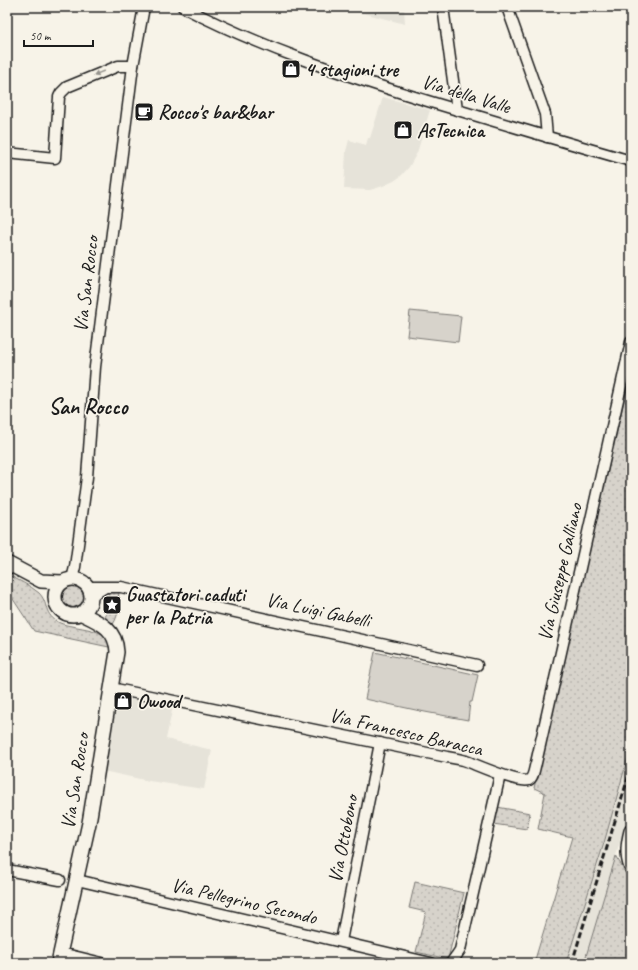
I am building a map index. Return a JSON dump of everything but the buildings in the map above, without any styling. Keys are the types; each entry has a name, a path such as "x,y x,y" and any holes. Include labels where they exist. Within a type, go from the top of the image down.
{"street":[{"name":"Via San Rocco","path":"72,576 87,477 95,367 133,66 144,7"},
{"name":"Via della Valle","path":"183,7 235,32 283,52 355,78 457,110 631,161"},
{"path":"443,7 457,110"},
{"path":"507,7 546,114 548,137"},
{"path":"7,153 55,158 59,97 61,93 68,87 118,66 133,66"},
{"name":"Via Giuseppe Galliano","path":"500,775 527,781 532,777 631,342"},
{"path":"7,563 41,581 55,599"},
{"path":"41,581 72,576 85,583 87,601 75,615 64,613 56,605 55,599 56,589 72,576"},
{"name":"Via Luigi Gabelli","path":"87,601 104,588 116,586 477,665"},
{"name":"Via San Rocco","path":"87,601 99,622 115,637 117,652 89,823 60,958 102,963"},
{"name":"Via Francesco Baracca","path":"111,688 464,761 500,775 460,950 451,963"},
{"name":"Via Ottobono","path":"340,941 380,743"},
{"path":"631,831 628,854 631,867"},
{"path":"7,870 60,880"},
{"name":"Via Pellegrino Secondo","path":"77,880 340,941 404,959 431,963"}],"shaded area":[{"path":"340,7 404,7 405,24"},
{"path":"383,97 430,110 417,153 409,167 394,181 370,190 344,189 346,151 349,140 366,145 368,138 370,138"},
{"path":"410,311 461,316 458,342 407,336"},
{"path":"631,371 631,746 604,843 566,963 534,963 572,837 538,829 545,793 534,788"},
{"path":"7,574 28,585 39,593 49,613 55,620 66,625 98,632 108,640 109,647 34,631 7,590"},
{"path":"73,581 82,584 86,588 89,597 86,606 82,610 73,613 64,610 60,606 57,597 60,588 64,584"},
{"path":"112,581 113,584 121,584 119,590 117,615 112,626 104,620 108,610 109,593 112,593"},
{"path":"375,652 478,675 472,702 470,702 468,720 365,699"},
{"path":"116,696 165,706 173,706 166,739 212,750 204,789 149,781 103,771"},
{"path":"631,746 631,805 584,963 566,963 604,843"},
{"path":"497,807 530,813 527,829 493,824"},
{"path":"616,856 631,883 631,963 584,963"},
{"path":"415,882 464,893 448,959 416,952 426,912 409,908"}],"railway":[{"path":"572,963 631,768"}],"place":[{"name":"4 stagioni tre","path":"291,69"},
{"name":"Rocco's bar&bar","path":"144,112"},
{"name":"AsTecnica","path":"403,130"},
{"name":"Guastatori caduti per la Patria","path":"112,605"},
{"name":"Owood","path":"123,701"}],"district":[{"name":"San Rocco","path":"88,407"}]}
